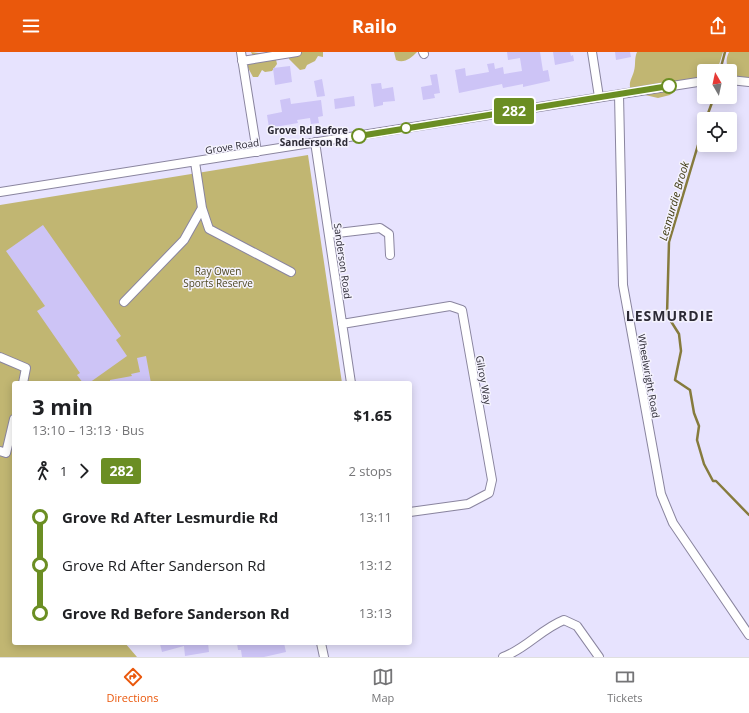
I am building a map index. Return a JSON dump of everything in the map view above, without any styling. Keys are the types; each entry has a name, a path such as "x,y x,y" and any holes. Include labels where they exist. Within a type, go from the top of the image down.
{"street":[{"path":"241,52 257,152"},
{"path":"242,61 297,52"},
{"path":"592,52 599,97"},
{"name":"Grove Road","path":"0,192 697,81"},
{"path":"737,81 749,82"},
{"name":"Wheelwright Road","path":"619,94 623,285 661,494 673,523 749,635"},
{"name":"Sanderson Road","path":"315,142 350,381"},
{"path":"195,162 202,208 209,229 291,272"},
{"path":"124,302 184,240 202,208"},
{"path":"329,234 380,228 387,231 389,234 390,255"},
{"name":"Gilroy Way","path":"342,324 450,306 462,310 492,480 489,493 468,504 412,512"},
{"path":"0,358 26,368 23,381"},
{"path":"0,451 6,453 12,428"},
{"path":"503,657 516,652 552,624 564,620 577,626 599,657"},
{"path":"321,645 324,657"}],"green space":[{"path":"251,52 275,55 277,64 272,71 265,72 262,70 258,77 253,77 245,62 253,56"},
{"path":"289,52 323,52 323,57 318,56 315,61 307,65 305,69 300,70 289,59"},
{"path":"394,52 417,52 405,61 399,61 396,60"},
{"path":"637,52 723,52 719,64 697,64 697,81 679,86 670,95 658,98 632,92 630,84 635,68"},
{"path":"729,52 749,52 749,77 739,79 737,78 737,64 727,64 727,56"},
{"name":"Ray Owen Sports Reserve","path":"308,155 342,381 12,381 12,645 127,645 137,657 0,657 0,205"}],"building":[{"path":"507,52 540,52 543,71 548,70 550,81 523,87 523,84 503,88 502,84 459,93 455,70 465,68 466,76 489,72 487,64 494,63 495,69 503,67 504,74 522,71 520,58 508,60"},
{"path":"553,52 570,52 571,56 573,55 574,61 555,65"},
{"path":"615,52 630,52 631,57 616,60"},
{"path":"290,66 292,82 275,85 273,68"},
{"path":"437,74 440,93 434,94 435,98 423,100 421,87 432,85 430,75"},
{"path":"322,79 325,96 317,97 314,81"},
{"path":"381,83 382,89 393,87 395,101 383,102 383,105 374,107 371,84"},
{"path":"354,96 355,106 335,109 334,99"},
{"path":"290,98 291,104 321,100 323,116 318,117 319,123 311,124 310,118 297,120 298,123 269,128 267,115 282,112 280,100"},
{"path":"43,225 121,336 116,340 127,356 92,381 82,381 77,375 80,373 37,311 45,306 6,251"},
{"path":"146,356 151,381 110,381 132,376 131,374 140,372 137,358"},
{"path":"160,645 208,645 209,652 185,656 184,646 162,652"},
{"path":"237,645 284,645 286,652 264,657 242,657 241,650 238,650"}],"waterway":[{"name":"Lesmurdie Brook","path":"722,64 725,52"},
{"name":"Lesmurdie Brook","path":"709,112 711,104"},
{"name":"Lesmurdie Brook","path":"697,148 669,242 667,315 679,334 681,351 675,380 690,390 694,413 699,426 697,440 704,464 713,481 716,481 749,515"}],"bus line":[{"name":"282","path":"359,136 669,86"}],"place":[{"name":"Grove Rd Before Sanderson Rd","path":"359,136"}],"district":[{"name":"LESMURDIE","path":"670,316"}]}
